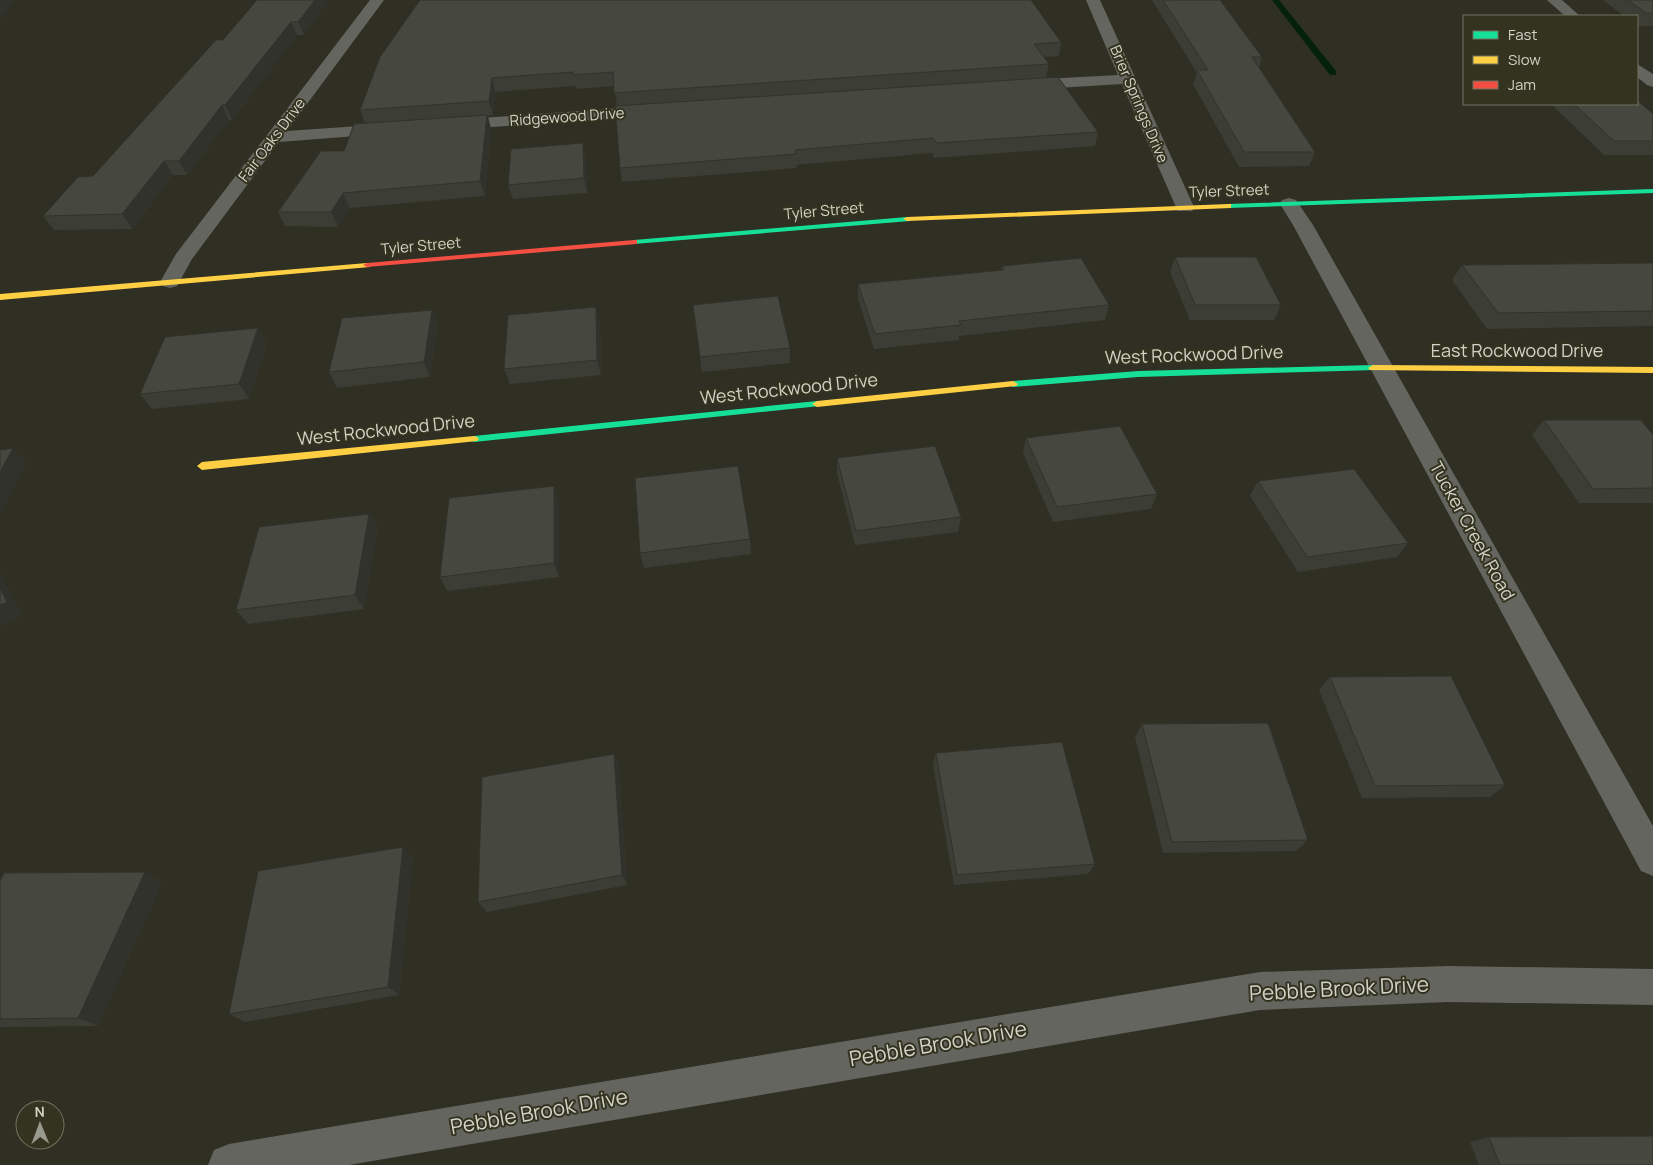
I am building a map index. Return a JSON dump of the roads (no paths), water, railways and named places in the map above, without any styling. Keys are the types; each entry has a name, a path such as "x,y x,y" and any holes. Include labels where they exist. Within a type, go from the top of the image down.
{"street":[{"name":"Fair Oaks Drive","path":"170,282 183,258 377,0"},
{"name":"Brier Springs Drive","path":"1093,0 1185,207"},
{"path":"1554,0 1572,15"},
{"path":"1638,70 1653,82"},
{"path":"1012,86 1129,78"},
{"name":"Ridgewood Drive","path":"433,126 670,110"},
{"path":"275,137 403,128"},
{"name":"Tyler Street","path":"0,297 880,221 1185,207 1653,191"},
{"name":"Tucker Creek Road","path":"1289,204 1303,225 1653,859"},
{"name":"East Rockwood Drive","path":"1382,368 1653,370"},
{"name":"West Rockwood Drive","path":"202,466 1064,379 1166,371 1382,368"},
{"name":"Pebble Brook Drive","path":"229,1165 1260,991 1448,984 1653,987"}],"waterway":[{"path":"1275,0 1333,73"}]}
